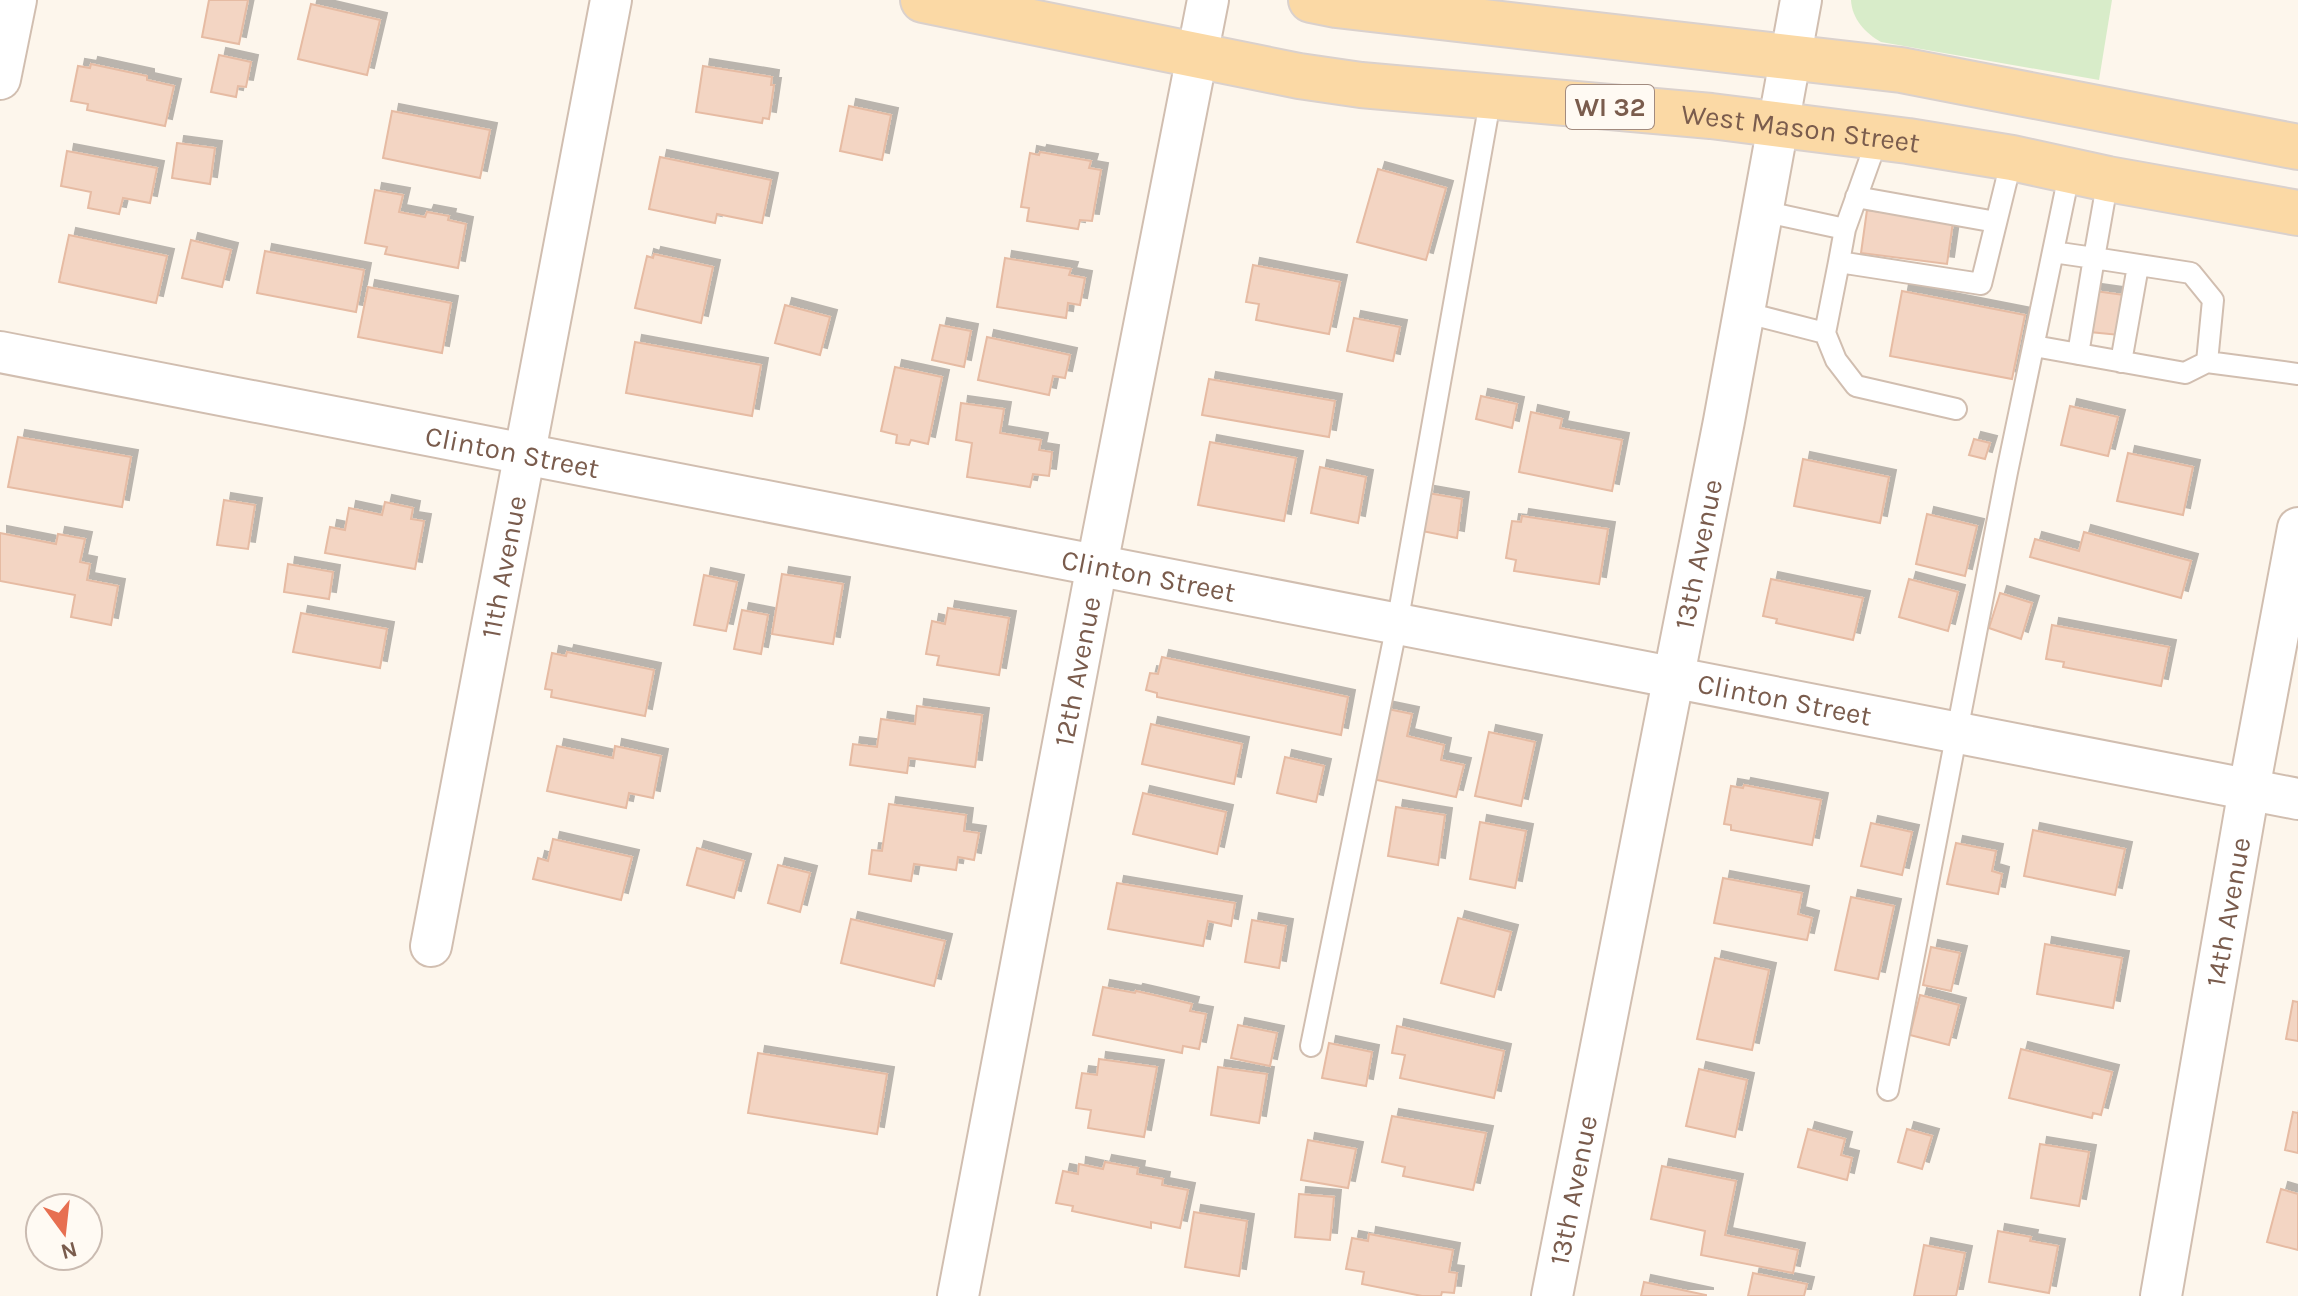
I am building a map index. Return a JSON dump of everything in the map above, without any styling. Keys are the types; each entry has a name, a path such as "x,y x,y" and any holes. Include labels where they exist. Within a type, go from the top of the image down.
{"main road":[{"name":"West Mason Street","path":"923,0 1299,76 1361,85 1778,124 1878,137 2012,158 2298,213"},
{"path":"1311,0 1901,70 2298,147"}],"street":[{"path":"0,79 16,0"},
{"name":"11th Avenue","path":"431,946 611,0"},
{"name":"12th Avenue","path":"958,1296 1208,0"},
{"name":"13th Avenue","path":"1552,1296 1801,0"},
{"name":"Clinton Street","path":"0,352 2298,799"},
{"name":"14th Avenue","path":"2161,1296 2249,789 2298,528"}],"lane":[{"path":"1311,1046 1397,624 1491,96"},
{"path":"1878,137 1845,229 1825,333 1836,360 1856,386 1956,409"},
{"path":"1839,262 1981,284 2012,158"},
{"path":"1888,1090 2053,252 2089,174"},
{"path":"2078,354 2094,258 2089,174"},
{"path":"1856,197 1996,222"},
{"path":"1762,211 1845,229"},
{"path":"2053,252 2191,273 2213,300 2207,362"},
{"path":"2121,362 2138,266"},
{"path":"1743,312 1825,333"},
{"path":"2034,346 2185,373 2207,362 2298,374"}],"green space":[{"path":"1851,0 2112,0 2099,80 1881,42 1860,25"}],"building":[{"path":"209,0 248,0 239,44 202,37"},
{"path":"311,4 380,20 367,75 298,59"},
{"path":"219,55 251,62 246,87 238,86 236,97 211,92"},
{"path":"91,64 147,76 147,80 174,86 165,126 87,110 88,104 71,101 78,66 90,68"},
{"path":"703,66 772,77 771,85 774,85 769,119 763,118 762,123 696,112"},
{"path":"849,106 891,115 882,160 840,151"},
{"path":"392,111 490,130 480,178 383,158"},
{"path":"177,143 215,148 210,184 172,178"},
{"path":"67,151 157,168 150,203 123,198 119,214 88,208 91,192 61,186"},
{"path":"1040,152 1091,161 1089,168 1101,170 1092,221 1080,220 1078,229 1027,221 1029,208 1021,207 1030,153 1039,155"},
{"path":"660,157 771,180 762,223 717,214 715,223 649,209"},
{"path":"1378,169 1446,188 1426,260 1357,242"},
{"path":"375,190 403,195 399,212 425,217 427,212 449,216 448,220 466,224 458,268 385,254 387,247 365,243"},
{"path":"1867,210 1953,222 1947,264 1861,253"},
{"path":"69,235 167,256 156,303 59,282"},
{"path":"191,240 231,250 222,287 182,278"},
{"path":"265,251 364,270 356,312 257,293"},
{"path":"654,254 713,267 701,323 635,308 647,256 653,258"},
{"path":"1005,258 1071,269 1069,275 1085,278 1080,305 1068,303 1066,318 997,307"},
{"path":"1253,265 1340,282 1329,334 1256,320 1259,304 1246,302"},
{"path":"368,287 451,303 442,353 358,337"},
{"path":"1902,291 2025,315 2012,379 1890,356"},
{"path":"2095,291 2124,295 2119,335 2090,332"},
{"path":"785,305 830,317 820,355 775,343"},
{"path":"1354,318 1400,327 1393,361 1347,351"},
{"path":"940,325 971,331 964,367 932,360"},
{"path":"987,337 1070,355 1065,378 1053,376 1049,395 978,380"},
{"path":"635,342 761,365 752,416 626,393"},
{"path":"895,367 942,377 928,444 911,440 909,445 896,443 897,435 881,431"},
{"path":"1209,379 1335,401 1329,437 1202,415"},
{"path":"1481,396 1517,404 1512,428 1476,419"},
{"path":"961,403 1004,409 1000,433 1041,440 1039,450 1052,452 1049,476 1033,474 1030,487 967,477 972,443 956,440"},
{"path":"2070,406 2118,417 2108,456 2061,445"},
{"path":"1531,412 1562,419 1560,428 1622,440 1612,491 1519,472"},
{"path":"18,437 131,457 122,507 8,487"},
{"path":"1974,439 1990,443 1985,459 1969,455"},
{"path":"1210,442 1296,458 1284,521 1198,505"},
{"path":"2128,453 2193,467 2183,515 2117,501"},
{"path":"1803,459 1889,477 1880,523 1794,506"},
{"path":"1320,467 1366,477 1358,523 1311,513"},
{"path":"1428,493 1462,499 1457,538 1422,531"},
{"path":"224,500 255,505 248,549 217,545"},
{"path":"385,502 413,508 411,519 424,521 415,569 325,553 330,527 345,530 349,508 382,515"},
{"path":"1927,514 1977,526 1965,576 1916,564"},
{"path":"1522,516 1608,529 1599,584 1514,571 1516,560 1506,558 1512,521 1521,522"},
{"path":"2084,532 2191,561 2181,598 2030,557 2035,539 2079,551"},
{"path":"0,533 56,544 58,534 85,539 80,562 90,564 87,580 118,586 111,625 71,617 75,595 0,581"},
{"path":"288,564 333,572 329,599 284,592"},
{"path":"782,574 843,584 833,644 772,634"},
{"path":"704,575 737,582 726,631 694,625"},
{"path":"1771,579 1863,598 1853,640 1776,623 1777,619 1763,616"},
{"path":"1909,579 1958,592 1948,631 1899,617"},
{"path":"2000,593 2032,603 2021,639 1989,628"},
{"path":"948,608 1009,618 999,675 937,665 939,656 926,654 932,621 945,624"},
{"path":"742,610 768,615 761,654 734,649"},
{"path":"301,613 387,629 380,668 293,652"},
{"path":"2052,625 2169,647 2161,686 2063,667 2064,662 2046,659"},
{"path":"567,652 654,670 645,716 551,697 552,690 545,689 552,653 566,656"},
{"path":"1162,657 1348,697 1341,735 1157,697 1157,693 1146,690 1150,673 1158,674"},
{"path":"917,706 982,715 975,767 909,758 907,773 850,765 853,744 877,747 881,719 915,724"},
{"path":"1383,708 1412,714 1407,736 1444,745 1441,760 1464,765 1456,797 1368,778"},
{"path":"1151,724 1242,744 1234,784 1142,764"},
{"path":"1489,732 1535,742 1521,806 1475,796"},
{"path":"557,746 613,758 615,746 661,756 653,798 629,793 626,808 547,791"},
{"path":"1285,757 1324,766 1316,802 1277,793"},
{"path":"1744,785 1821,800 1812,845 1731,830 1731,825 1724,824 1731,786 1743,788"},
{"path":"1143,793 1226,812 1217,854 1133,834"},
{"path":"889,804 966,815 964,831 979,833 974,860 958,857 956,870 914,864 911,881 869,874 872,850 882,851"},
{"path":"1396,807 1445,815 1438,865 1388,856"},
{"path":"1480,822 1526,831 1515,888 1470,879"},
{"path":"1871,823 1912,832 1902,875 1861,866"},
{"path":"2033,830 2125,849 2115,895 2024,876"},
{"path":"553,839 632,857 621,900 533,879 538,858 548,861"},
{"path":"1956,843 1996,851 1992,871 2002,874 1998,894 1947,884"},
{"path":"697,848 744,861 734,898 687,885"},
{"path":"778,865 810,873 800,912 768,903"},
{"path":"1723,878 1802,893 1798,914 1812,918 1807,940 1714,923"},
{"path":"1117,883 1235,903 1231,926 1208,921 1203,946 1108,929"},
{"path":"1851,897 1894,906 1878,979 1835,970"},
{"path":"1458,918 1511,932 1494,997 1441,983"},
{"path":"851,919 945,941 934,986 841,963"},
{"path":"1252,920 1286,926 1279,968 1245,962"},
{"path":"2045,944 2122,958 2113,1008 2037,994"},
{"path":"1931,947 1960,953 1951,991 1923,985"},
{"path":"1715,958 1769,970 1752,1050 1697,1039"},
{"path":"1103,987 1192,1004 1190,1011 1206,1014 1199,1049 1183,1046 1182,1053 1093,1035"},
{"path":"1920,995 1959,1005 1949,1045 1910,1035"},
{"path":"2293,1001 2298,1002 2298,1041 2286,1039"},
{"path":"1238,1025 1277,1033 1270,1066 1231,1058"},
{"path":"1397,1026 1504,1051 1494,1098 1400,1078 1405,1055 1392,1053"},
{"path":"1329,1043 1372,1052 1366,1086 1322,1078"},
{"path":"2021,1049 2112,1072 2101,1115 2093,1113 2092,1118 2009,1098"},
{"path":"758,1053 887,1074 877,1134 748,1113"},
{"path":"1099,1059 1157,1067 1144,1137 1088,1128 1091,1110 1076,1108 1082,1073 1097,1075"},
{"path":"1218,1067 1267,1074 1259,1123 1211,1115"},
{"path":"1699,1069 1747,1080 1735,1137 1686,1126"},
{"path":"2293,1112 2298,1113 2298,1153 2285,1150"},
{"path":"1392,1116 1486,1133 1473,1190 1403,1176 1405,1167 1382,1162"},
{"path":"1808,1129 1845,1139 1841,1155 1852,1158 1847,1180 1798,1167"},
{"path":"1907,1129 1932,1136 1922,1169 1898,1162"},
{"path":"1308,1140 1356,1149 1348,1188 1301,1180"},
{"path":"2040,1144 2089,1152 2079,1206 2031,1198"},
{"path":"1105,1162 1138,1168 1137,1174 1163,1179 1162,1185 1188,1190 1180,1228 1151,1222 1151,1228 1072,1211 1073,1206 1056,1203 1063,1171 1078,1174 1079,1164 1103,1169"},
{"path":"1662,1166 1736,1181 1725,1235 1798,1250 1793,1273 1701,1255 1705,1231 1651,1219"},
{"path":"2281,1189 2298,1194 2298,1250 2267,1242"},
{"path":"1299,1194 1334,1197 1330,1240 1295,1237"},
{"path":"1194,1212 1247,1221 1239,1276 1185,1267"},
{"path":"1998,1231 2058,1246 2049,1293 1989,1282"},
{"path":"1369,1234 1453,1250 1449,1272 1457,1273 1454,1293 1422,1296 1362,1284 1364,1272 1346,1269 1352,1238 1368,1241"},
{"path":"1924,1245 1965,1253 1956,1296 1914,1296"},
{"path":"1753,1273 1807,1284 1804,1296 1748,1296"},
{"path":"1644,1282 1706,1295 1706,1296 1641,1296"}]}
